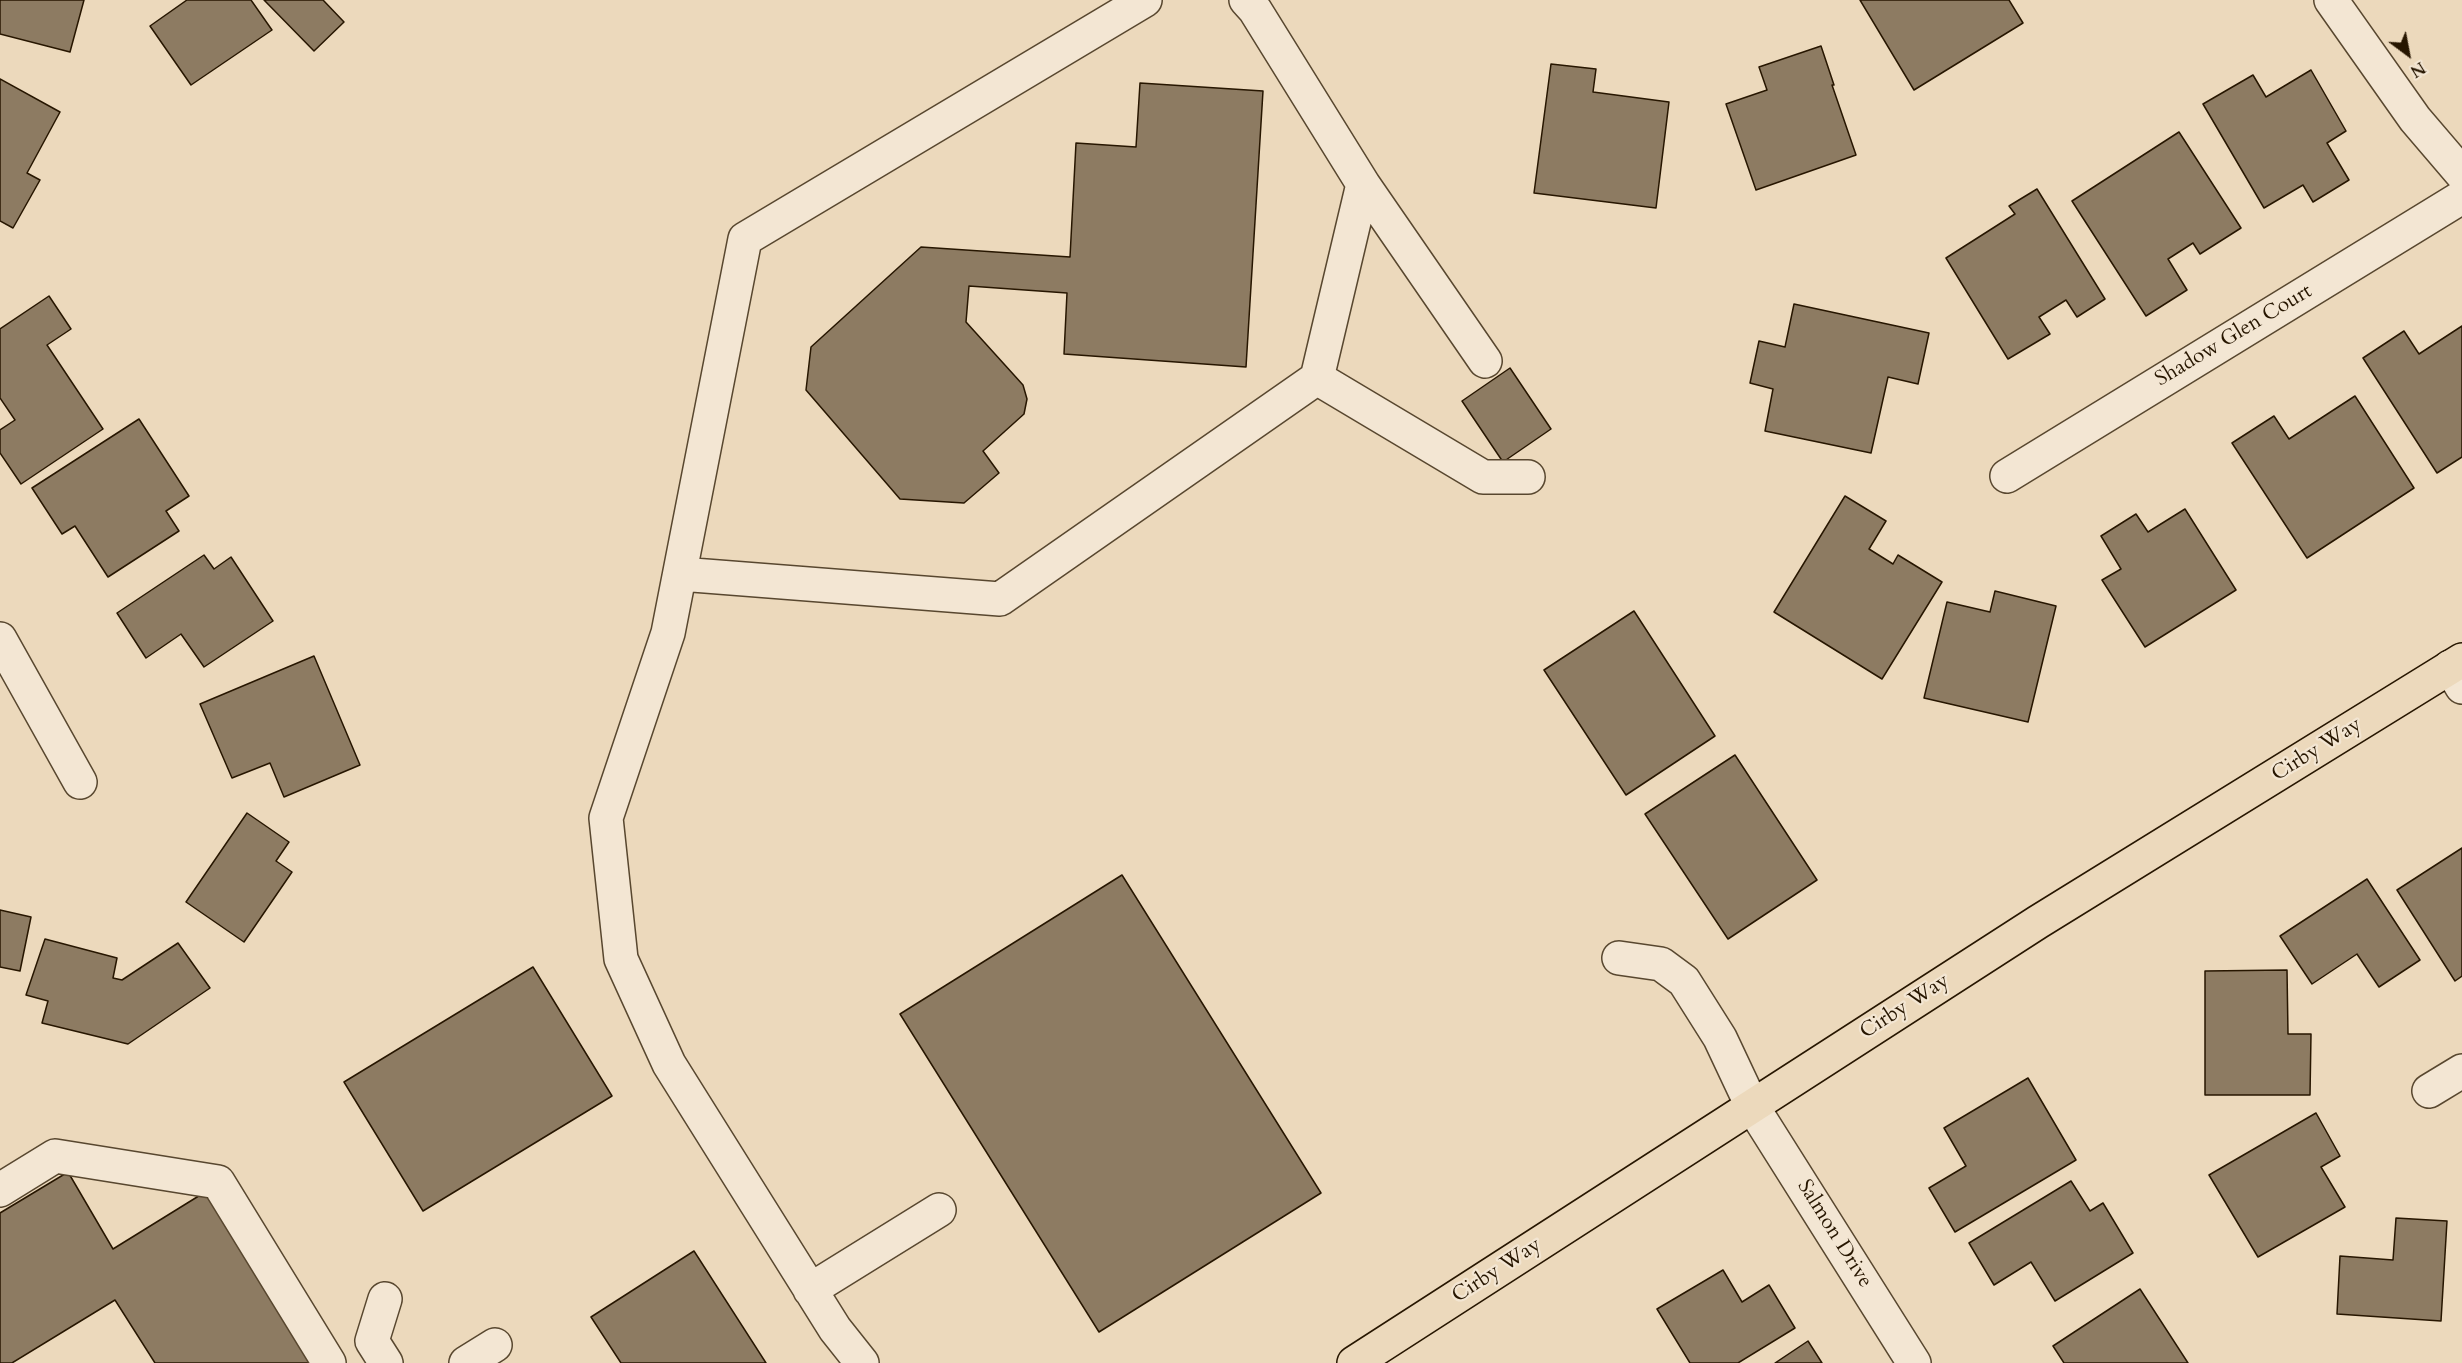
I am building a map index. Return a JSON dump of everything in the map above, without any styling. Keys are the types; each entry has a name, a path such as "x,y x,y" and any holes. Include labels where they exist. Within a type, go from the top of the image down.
{"main road":[{"name":"Cirby Way","path":"1354,1363 2038,922 2458,671"}],"street":[{"path":"862,1363 834,1329 669,1064 621,959 606,818 668,633 745,239 1145,0"},
{"path":"1246,0 1255,10 1362,184 1485,361"},
{"path":"2331,0 2415,119 2462,174"},
{"path":"680,574 1000,599 1317,378 1362,184"},
{"name":"Shadow Glen Court","path":"2007,476 2462,197"},
{"path":"1317,378 1483,477 1528,477"},
{"path":"0,639 80,782"},
{"name":"Salmon Drive","path":"1618,958 1661,963 1684,981 1720,1038 1752,1106 1914,1363"},
{"path":"2429,1091 2462,1071"},
{"path":"0,1190 55,1156 218,1182 329,1363"},
{"path":"810,1290 939,1210"},
{"path":"386,1299 372,1341 386,1363"},
{"path":"466,1363 495,1345"}],"building":[{"path":"0,0 84,0 70,52 0,34"},
{"path":"187,0 251,0 272,30 191,85 150,26"},
{"path":"264,0 323,0 344,22 314,51"},
{"path":"1860,0 2009,0 2023,23 1914,90"},
{"path":"1821,46 1856,155 1756,190 1726,104 1767,90 1759,67"},
{"path":"1551,64 1596,69 1593,92 1669,102 1656,208 1534,193"},
{"path":"2311,70 2346,131 2327,143 2349,180 2313,202 2303,185 2264,208 2203,104 2253,75 2266,97"},
{"path":"0,79 60,112 27,173 40,180 13,228 0,221"},
{"path":"1140,83 1263,91 1246,367 1064,354 1067,293 969,286 966,322 1023,385 1027,399 1024,414 983,451 999,473 964,503 900,499 806,390 811,347 921,247 1070,257 1076,143 1136,147"},
{"path":"2179,132 2241,228 2200,254 2193,243 2168,259 2187,290 2146,316 2072,201"},
{"path":"2037,189 2105,299 2077,317 2066,300 2039,317 2050,334 2008,359 1946,258 2015,214 2009,206"},
{"path":"49,296 71,329 47,345 103,429 21,484 0,453 0,430 15,420 0,398 0,329"},
{"path":"1794,304 1929,333 1918,384 1888,377 1871,453 1765,431 1773,389 1750,383 1759,341 1785,347"},
{"path":"2462,326 2462,457 2437,473 2363,358 2404,331 2419,354"},
{"path":"1510,368 1551,429 1503,462 1462,401"},
{"path":"2355,396 2414,488 2307,558 2232,443 2274,416 2289,439"},
{"path":"139,419 189,496 166,511 179,531 108,577 75,526 62,534 32,488"},
{"path":"1845,496 1886,521 1869,549 1893,564 1898,555 1942,582 1882,679 1774,612"},
{"path":"2185,509 2236,590 2145,647 2102,580 2121,569 2101,536 2136,514 2148,532"},
{"path":"204,555 214,569 231,557 273,621 204,667 181,634 146,658 117,613"},
{"path":"1995,591 2056,606 2028,722 1924,698 1947,602 1990,612"},
{"path":"1634,611 1715,736 1626,795 1544,670"},
{"path":"314,656 360,765 284,797 270,763 232,778 200,704"},
{"path":"1735,755 1817,880 1728,939 1645,814"},
{"path":"247,813 289,842 276,861 292,872 244,942 186,902"},
{"path":"2462,848 2462,976 2455,981 2397,890"},
{"path":"1122,875 1321,1193 1099,1332 900,1014"},
{"path":"2367,879 2420,960 2379,987 2357,954 2312,984 2280,936"},
{"path":"0,910 31,917 20,971 0,967"},
{"path":"45,939 117,958 113,978 122,980 178,943 210,988 128,1044 42,1023 48,1001 26,995"},
{"path":"533,967 612,1096 423,1211 344,1082"},
{"path":"2287,970 2288,1034 2311,1034 2310,1095 2205,1095 2205,971"},
{"path":"2028,1078 2076,1160 1955,1232 1929,1188 1966,1166 1944,1128"},
{"path":"2316,1113 2340,1156 2321,1167 2345,1207 2258,1257 2209,1175"},
{"path":"68,1172 113,1249 210,1189 316,1363 155,1363 115,1300 12,1363 0,1363 0,1213"},
{"path":"2071,1181 2090,1211 2103,1203 2133,1253 2055,1301 2031,1262 1994,1285 1969,1243"},
{"path":"2396,1218 2447,1221 2441,1321 2337,1314 2340,1256 2393,1260"},
{"path":"694,1251 766,1363 621,1363 591,1317"},
{"path":"1723,1270 1742,1302 1769,1285 1795,1328 1738,1363 1690,1363 1657,1309"},
{"path":"2140,1289 2188,1363 2064,1363 2053,1346"},
{"path":"1808,1341 1822,1363 1775,1363"}]}
